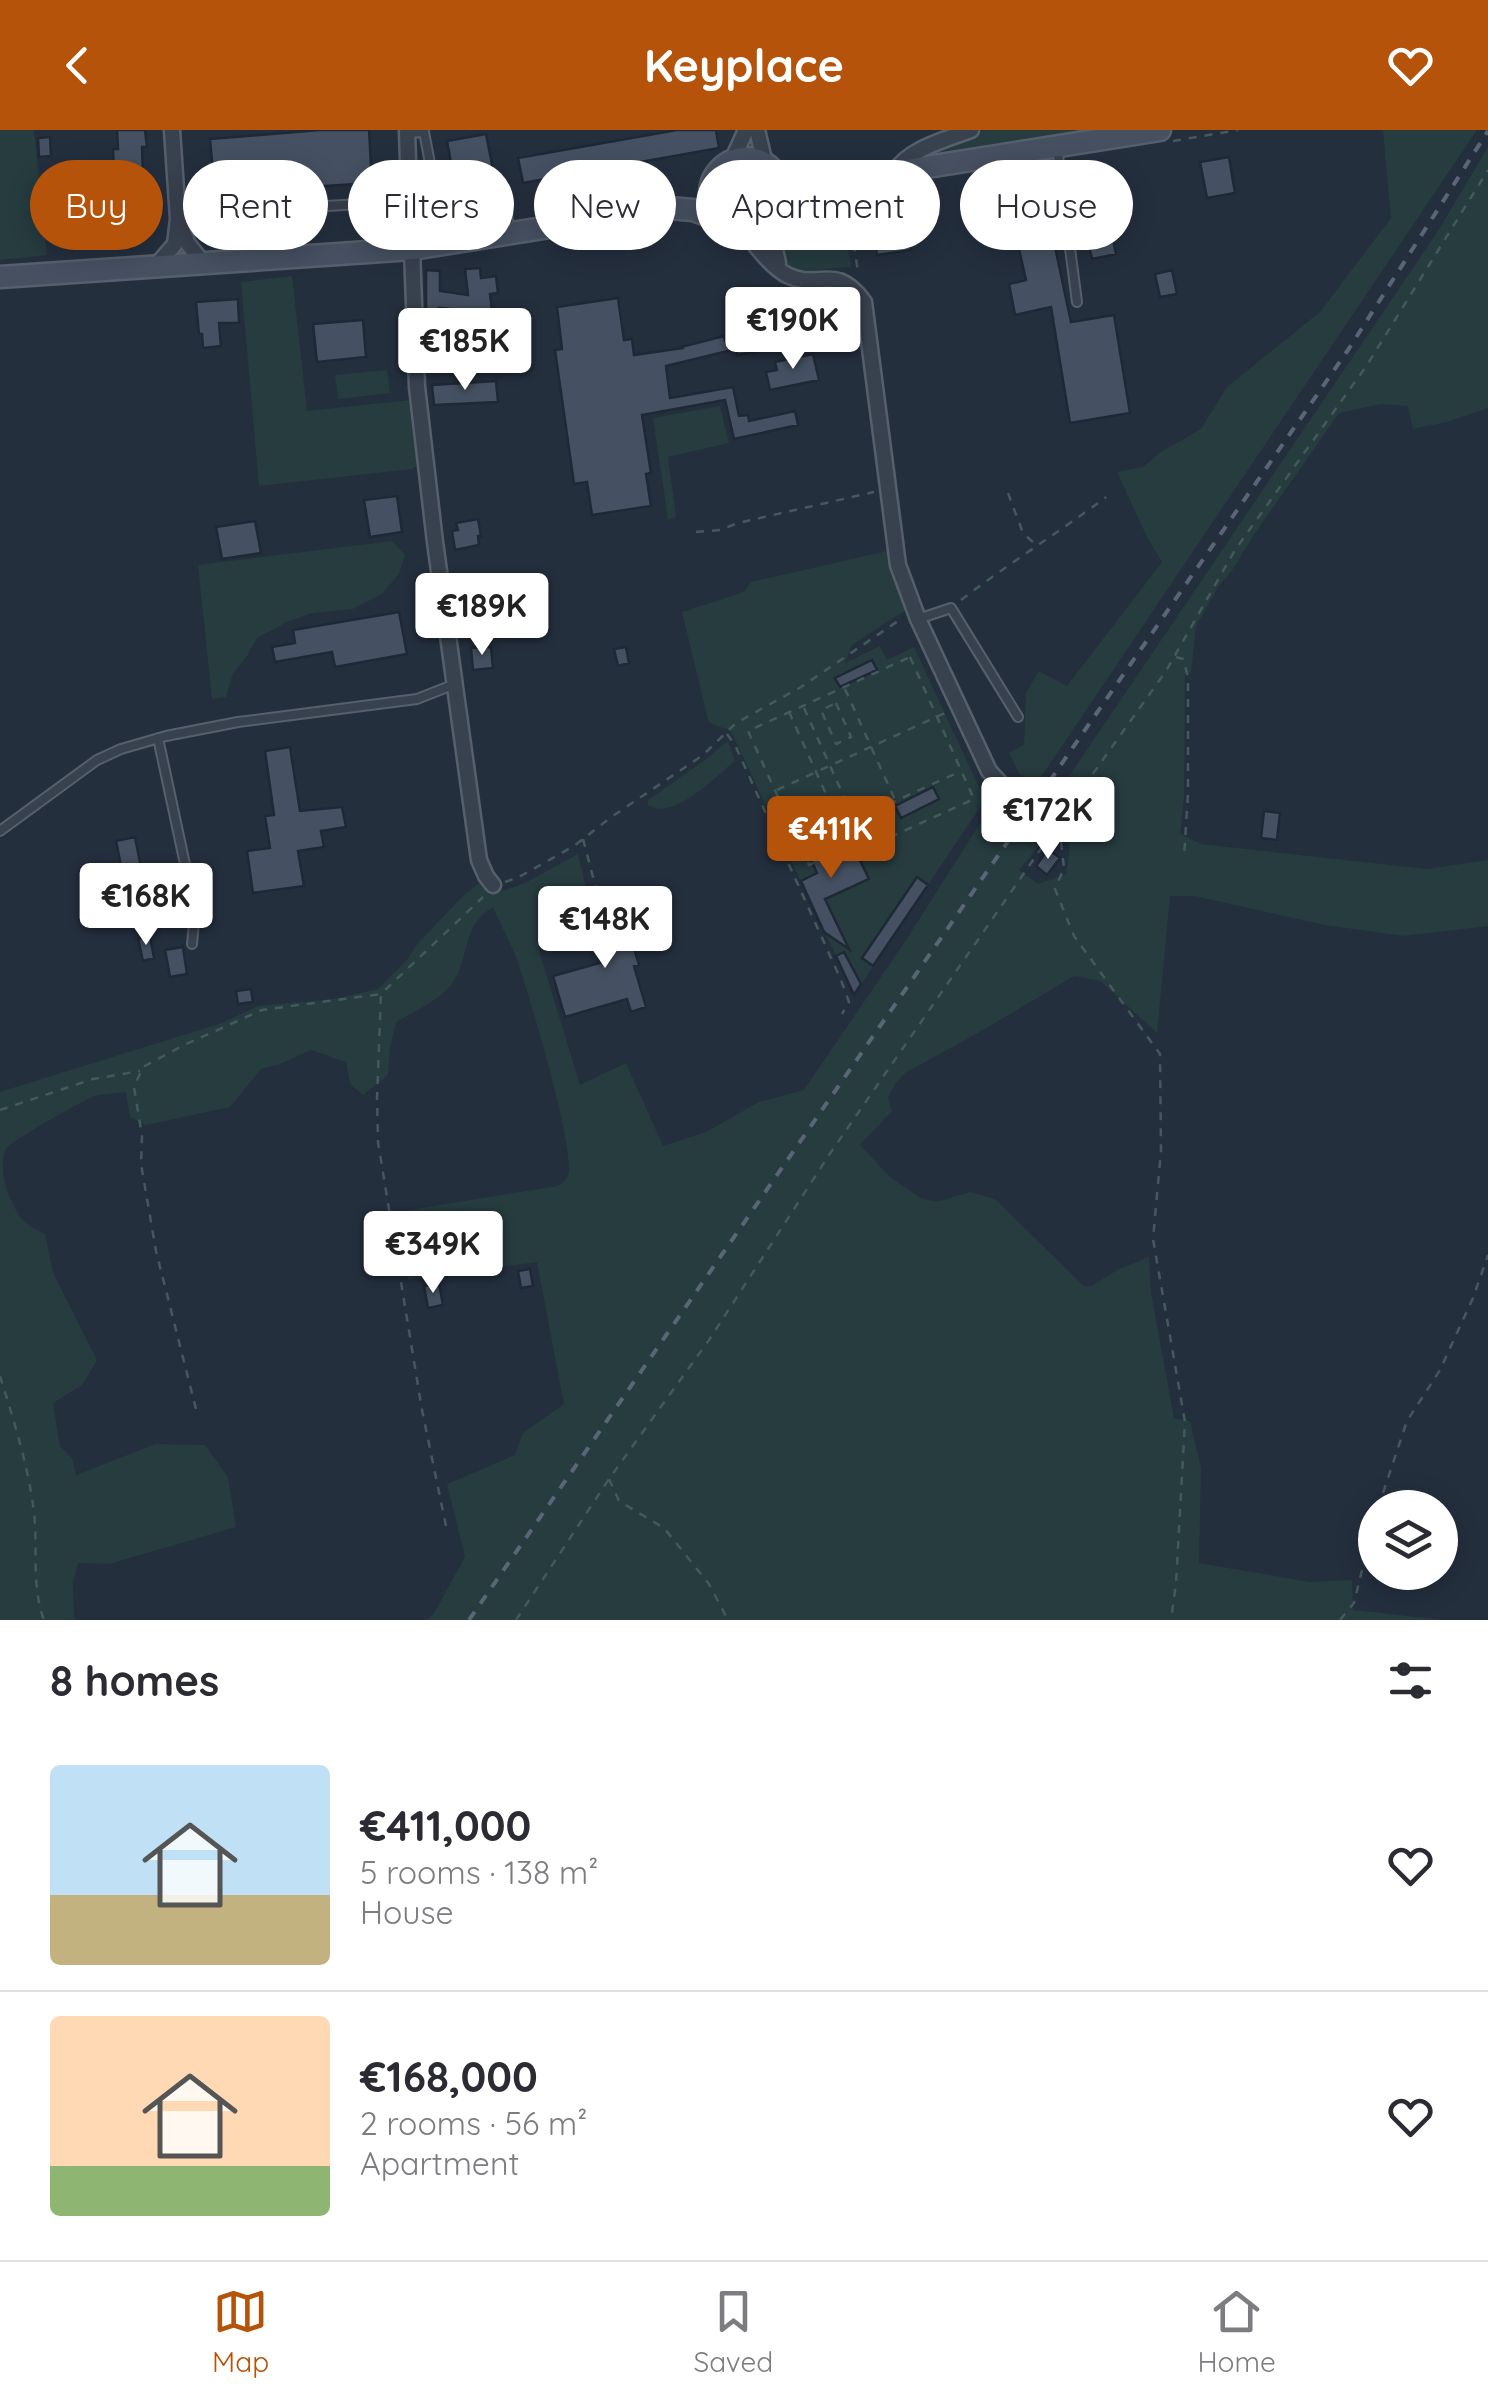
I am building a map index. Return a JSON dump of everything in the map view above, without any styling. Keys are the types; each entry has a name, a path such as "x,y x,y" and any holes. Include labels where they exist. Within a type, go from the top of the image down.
{"street":[{"path":"156,266 174,244 177,217 172,130"},
{"path":"732,160 746,130"},
{"path":"757,130 768,160"},
{"path":"905,160 971,130"},
{"path":"940,165 1160,130"},
{"path":"407,131 408,160"},
{"path":"177,217 188,244 203,263"},
{"path":"0,277 384,250"},
{"path":"412,250 417,387 455,684 479,860 494,885"},
{"path":"761,250 779,269 794,277 834,279 853,287 864,302 898,565 916,616 989,771 1056,826"},
{"path":"773,250 779,269"}],"lane":[{"path":"407,131 424,132 429,160"},
{"path":"1056,147 1077,302"},
{"path":"177,217 348,205"},
{"path":"916,616 951,608 1018,717"},
{"path":"0,832 97,760 120,749 238,722 416,699 455,684"},
{"path":"158,738 194,911 192,944"}],"path":[{"path":"516,1620 608,1478 709,1340 831,1152 1174,657 1235,550 1367,364 1488,170"},
{"path":"853,287 858,270 855,250"},
{"path":"696,532 720,530 888,489"},
{"path":"1008,493 1022,533 1036,545"},
{"path":"951,608 1106,497"},
{"path":"196,1409 156,1251 141,1164 142,1136 134,1087 143,1066 262,1010 381,994 494,885 519,877 583,839 702,756 736,723 801,687 901,619 916,616"},
{"path":"790,712 854,854 974,800 910,657 748,730 809,865 850,847"},
{"path":"1174,657 1183,659 1188,677 1184,856"},
{"path":"844,687 896,801"},
{"path":"823,696 828,707"},
{"path":"836,703 851,737 836,744 821,710 828,707 836,703"},
{"path":"803,706 855,820"},
{"path":"775,790 959,706"},
{"path":"725,732 735,745 841,980 849,1002 842,1014"},
{"path":"800,845 961,771"},
{"path":"1056,826 1064,868 1055,888 1074,936 1160,1054 1162,1151 1153,1239 1185,1422 1171,1620"},
{"path":"583,839 608,934"},
{"path":"381,994 378,1142 422,1410 446,1526"},
{"path":"0,1110 93,1079 141,1070"},
{"path":"1384,1490 1407,1422 1440,1370 1488,1255"},
{"path":"0,1376 26,1458 34,1516 38,1605 44,1620"},
{"path":"608,1478 619,1501 664,1528 709,1584 728,1620"},
{"path":"1340,1620 1354,1602 1358,1586"}],"green space":[{"path":"0,130 34,130 37,160 30,160 30,250 46,250 47,255 0,260"},
{"path":"986,130 1099,130 934,158 933,150"},
{"path":"1383,130 1477,130 1039,780 1020,775 1009,753 1024,745 1026,693 1039,671 1067,686 1162,562 1117,472 1143,467 1201,429 1227,387 1320,312 1391,218"},
{"path":"1488,147 1488,408 1413,429 1408,406 1381,404 1339,413 1218,587 1196,626 1191,673 1185,673 1180,834 1201,844 1427,869 1488,860 1488,926 1404,936 1325,925 1195,896 1170,896 1157,1033 1100,981 1074,976 905,1073 888,1098 892,1111 860,1145 890,1177 919,1197 936,1202 970,1192 995,1199 1084,1286 1092,1286 1149,1257 1151,1293 1174,1418 1190,1421 1201,1468 1199,1563 1310,1582 1352,1580 1353,1610 1443,1620 426,1620 433,1615 465,1557 447,1484 515,1455 523,1433 564,1404 537,1262 408,1280 396,1212 558,1186 568,1175 565,1135 539,1033 516,957 493,907 475,924 457,975 446,991 396,1022 388,1075 363,1095 350,1084 346,1062 311,1050 261,1069 230,1107 146,1125 130,1117 126,1092 94,1096 6,1149 3,1172 9,1195 22,1219 45,1234 53,1273 97,1360 82,1385 53,1403 60,1446 72,1458 76,1475 156,1444 205,1445 228,1477 236,1527 109,1564 78,1563 73,1582 74,1620 0,1620 0,1092 222,1023 258,1006 334,999 378,989 479,883 490,895 523,884 578,854 596,932 538,947 580,1085 626,1063 663,1146 706,1132 759,1102 804,1090 989,809 1015,807 1027,788 1051,803 1438,231","holes":["1058,823 1069,847 1066,874 1038,884 1019,870"]},
{"path":"780,250 848,250 851,267 806,270 791,267"},
{"path":"292,276 307,411 411,400 417,466 259,486 241,282"},
{"path":"387,370 390,393 338,399 335,375"},
{"path":"720,406 729,443 668,457 676,517 668,519 653,418"},
{"path":"392,541 405,555 399,574 382,594 353,609 312,613 257,638 233,673 226,697 212,699 198,565"},
{"path":"887,551 906,610 852,645 845,663 880,646 887,660 914,647 985,800 854,995 731,731 709,723 682,612 744,592 751,582"},
{"path":"728,741 735,761 706,786 682,803 658,809 648,805 648,800"}],"building":[{"path":"117,130 145,130 147,147 142,147 142,160 113,160 113,149 118,149"},
{"path":"369,130 371,160 348,160 348,185 328,186 328,160 212,160 210,139"},
{"path":"677,130 716,130 719,148 652,160 534,160 534,181 523,183 518,158"},
{"path":"486,134 491,160 450,160 447,141"},
{"path":"50,137 51,156 39,157 38,138"},
{"path":"1229,157 1235,193 1207,198 1200,162"},
{"path":"876,250 911,250 877,255"},
{"path":"1019,250 1056,250 1071,322 1114,315 1130,413 1070,423 1051,307 1015,315 1009,284 1026,280"},
{"path":"1090,250 1115,250 1116,254 1092,259"},
{"path":"480,268 481,278 496,276 498,293 490,294 493,318 471,320 470,311 439,308 439,334 426,334 426,270 440,271 440,291 468,295 465,269"},
{"path":"1172,270 1177,294 1160,297 1155,274"},
{"path":"618,298 624,340 632,339 634,355 682,348 724,336 725,341 756,335 759,351 737,355 736,349 666,366 670,398 733,387 739,416 748,415 749,421 795,411 798,425 734,439 725,400 642,415 651,473 646,474 651,506 592,515 587,482 574,484 555,350 562,349 557,307"},
{"path":"238,299 239,323 219,323 221,346 203,348 196,302"},
{"path":"363,320 366,357 317,362 313,324"},
{"path":"813,354 819,380 770,390 766,372 777,370 775,362"},
{"path":"496,381 498,402 434,405 432,385"},
{"path":"397,496 402,532 370,537 364,500"},
{"path":"478,519 479,545 455,550 452,531 458,530 456,523"},
{"path":"255,521 261,553 222,559 216,527"},
{"path":"399,612 407,654 335,667 332,652 275,662 272,647 295,643 293,630"},
{"path":"491,647 493,668 473,670 471,648"},
{"path":"626,647 629,663 618,666 614,649"},
{"path":"872,660 877,670 840,687 835,678"},
{"path":"290,747 300,811 342,807 346,827 321,831 324,847 298,851 304,886 253,893 247,851 270,848 265,816 274,815 265,751"},
{"path":"933,787 939,799 901,818 895,806"},
{"path":"1264,811 1280,813 1277,840 1261,838"},
{"path":"834,835 846,859 857,854 869,879 825,899 849,949 824,932 801,881 817,873 806,848"},
{"path":"135,837 146,893 127,895 116,841"},
{"path":"1048,849 1060,858 1047,875 1036,866"},
{"path":"917,877 928,885 873,966 862,958"},
{"path":"616,887 639,965 634,966 646,1007 631,1012 627,999 565,1017 553,976 607,961 603,949 616,945 602,890"},
{"path":"171,889 174,907 158,910 155,892"},
{"path":"150,936 154,958 143,961 138,939"},
{"path":"183,947 187,974 170,977 165,950"},
{"path":"844,952 861,984 854,995 836,956"},
{"path":"251,989 253,1002 238,1004 236,991"},
{"path":"530,1269 533,1286 521,1288 518,1271"},
{"path":"439,1283 443,1305 428,1308 424,1286"}],"railway":[{"path":"469,1620 1348,350 1488,131"}]}
